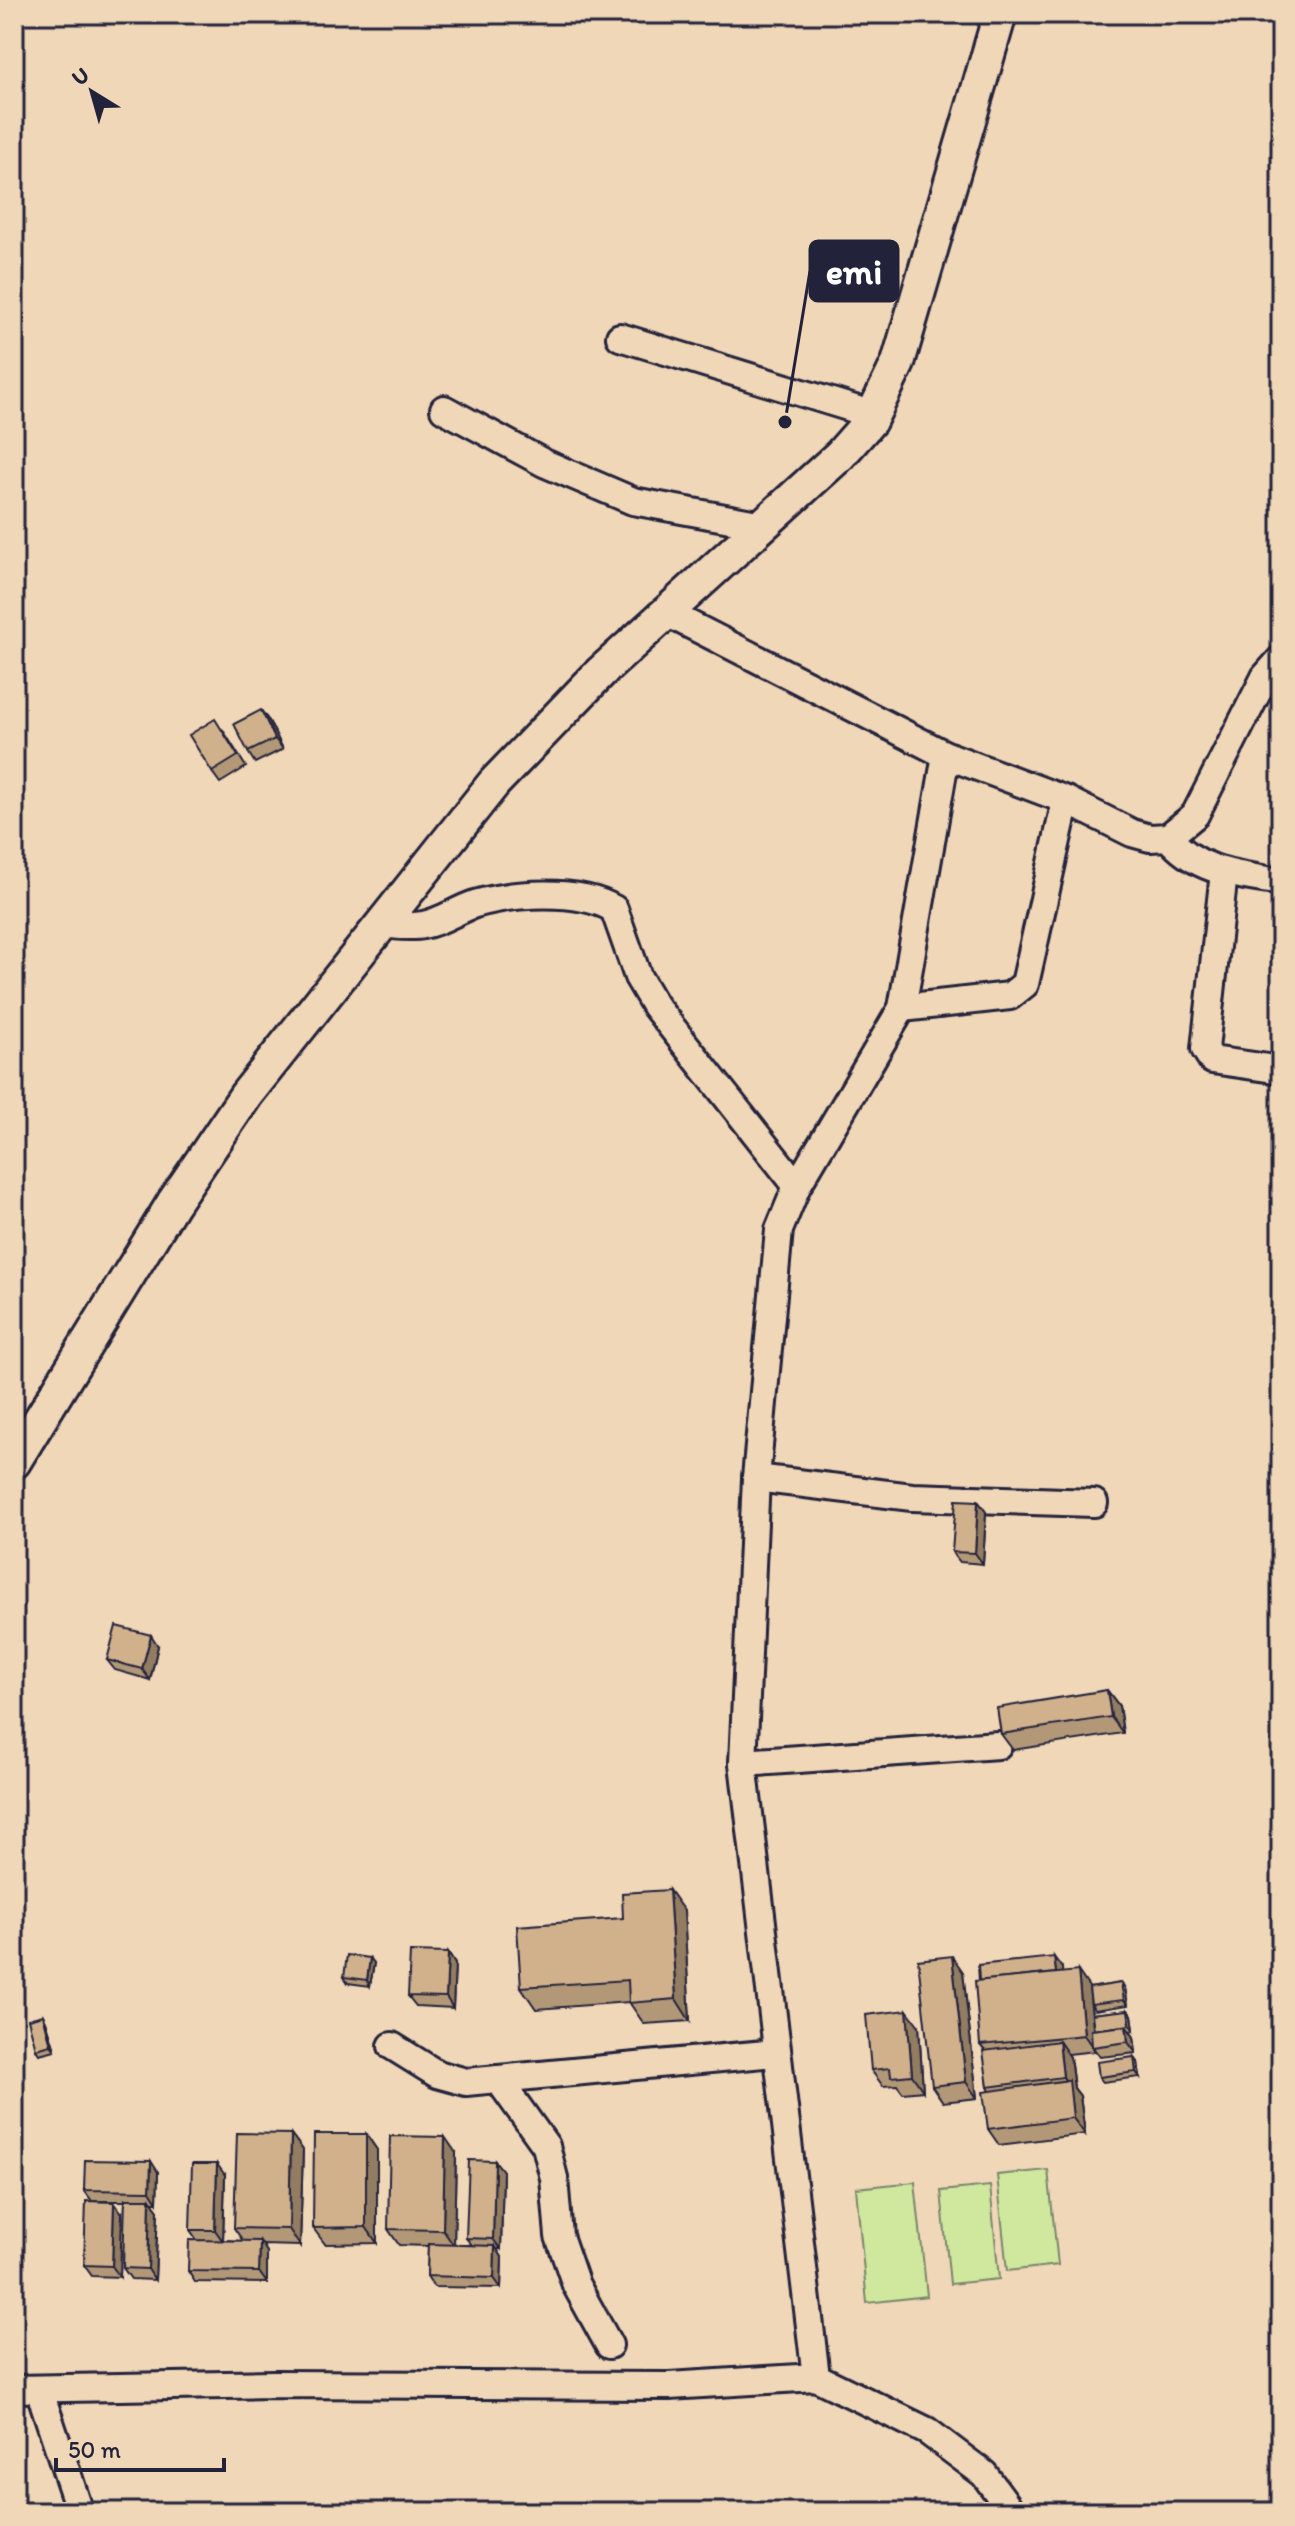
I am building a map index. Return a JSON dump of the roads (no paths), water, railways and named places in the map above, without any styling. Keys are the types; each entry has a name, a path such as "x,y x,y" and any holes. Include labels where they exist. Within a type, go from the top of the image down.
{"street":[{"path":"14,1462 173,1203 238,1107 494,783 601,672 840,455 874,415 898,363 998,14"},
{"path":"620,337 874,415"},
{"path":"444,409 544,463 633,501 763,525"},
{"path":"667,613 946,755 1066,800 1132,833 1168,837 1194,861 1224,872 1281,882"},
{"path":"1168,837 1195,815 1265,677 1281,659"},
{"path":"816,2377 775,2053 743,1763 756,1478 779,1230 797,1186 902,1008 946,755"},
{"path":"902,1008 1010,996 1025,984 1066,800"},
{"path":"1224,872 1205,1049 1212,1060 1281,1070"},
{"path":"380,924 425,925 473,905 515,894 556,896 605,904 614,909 638,977 655,1006 797,1186"},
{"path":"756,1478 912,1497 1094,1503"},
{"path":"743,1763 998,1745"},
{"path":"392,2046 437,2074 466,2082 775,2053"},
{"path":"498,2079 546,2146 554,2178 559,2236 576,2285 609,2345"},
{"path":"80,2512 26,2389 273,2384 669,2386 816,2377 927,2431 984,2474 1012,2512"}],"place":[{"name":"emi","path":"785,422"}]}
